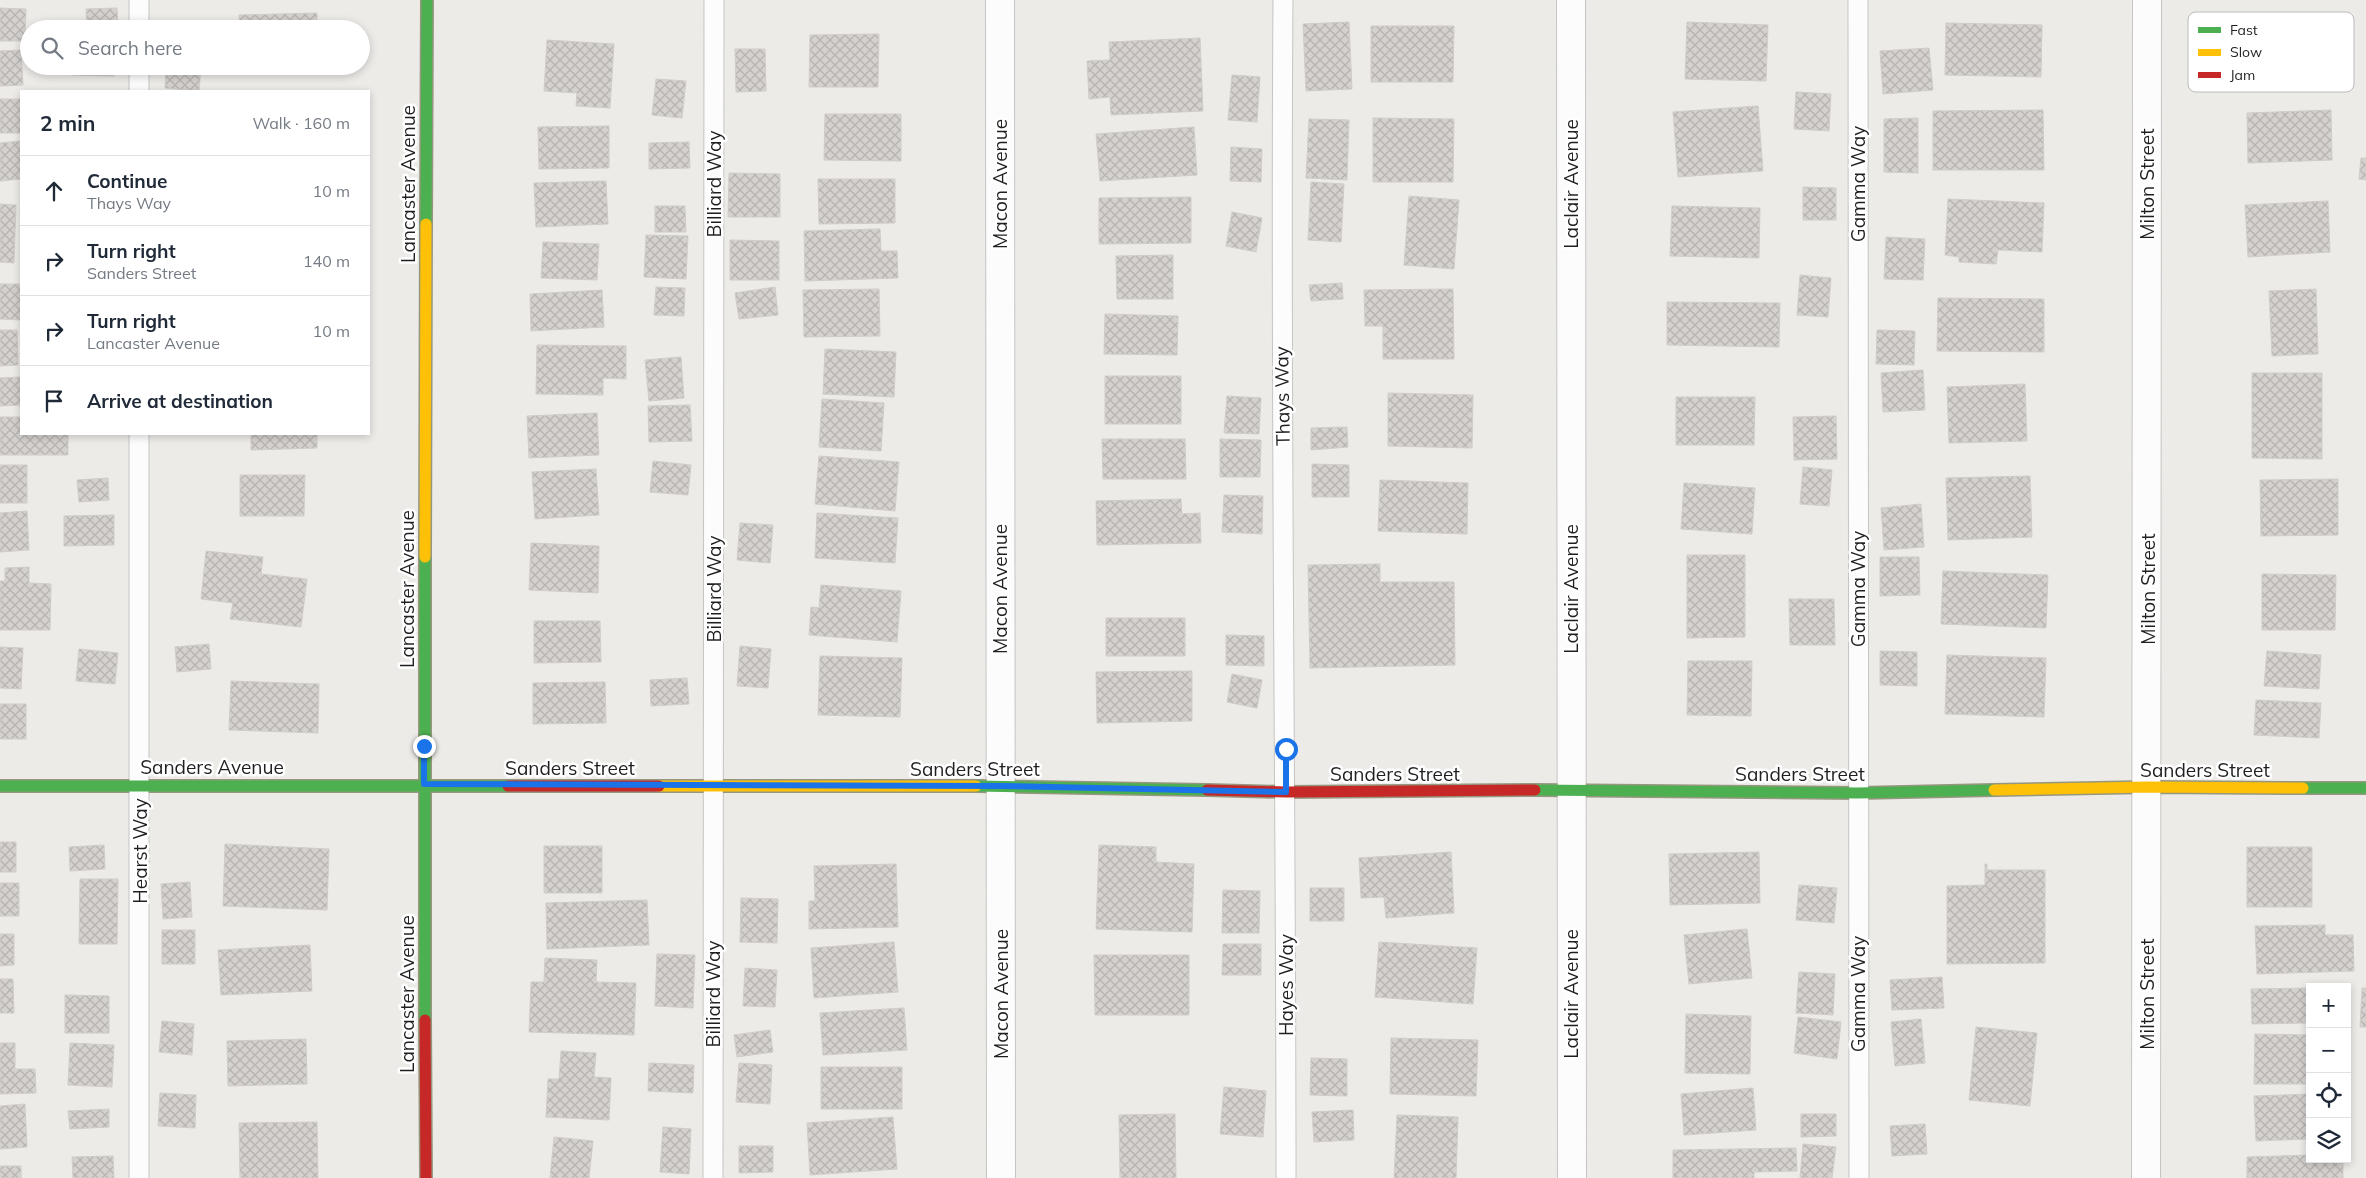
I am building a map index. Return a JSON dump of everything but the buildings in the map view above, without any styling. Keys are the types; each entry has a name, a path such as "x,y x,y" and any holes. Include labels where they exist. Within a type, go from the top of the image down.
{"street":[{"name":"Lancaster Avenue","path":"426,1178 424,784 427,0"},
{"name":"Macon Avenue","path":"1000,0 1001,1178"},
{"name":"Laclair Avenue","path":"1571,0 1570,790 1572,1178"},
{"name":"Milton Street","path":"2146,1178 2148,787 2147,0"},
{"name":"Sanders Avenue","path":"0,786 424,784"},
{"name":"Sanders Street","path":"424,784 1001,786 1286,792 1570,790 1858,793 2148,787 2366,788"}],"lane":[{"path":"140,0 140,20"},
{"name":"Billiard Way","path":"713,1178 714,0"},
{"name":"Thays Way","path":"1283,0 1280,275 1286,792"},
{"name":"Gamma Way","path":"1858,0 1859,1178"},
{"path":"139,75 139,90"},
{"name":"Hearst Way","path":"139,435 139,1178"},
{"name":"Hayes Way","path":"1286,792 1286,1178"}],"traffic: fast":[{"path":"426,224 427,0"},
{"path":"425,557 425,1020"},
{"path":"0,786 508,786"},
{"path":"976,786 1207,790"},
{"path":"2303,788 2366,788"},
{"path":"1535,790 1858,793 1994,790"}],"traffic: slow":[{"path":"425,557 426,224"},
{"path":"659,786 976,786"},
{"path":"1994,790 2148,787 2303,788"}],"traffic: jam":[{"path":"508,786 659,786"},
{"path":"1207,790 1286,792 1535,790"},
{"path":"425,1020 426,1178"}],"route":[{"path":"424,746 424,784 1035,786 1286,792 1286,749"}]}
